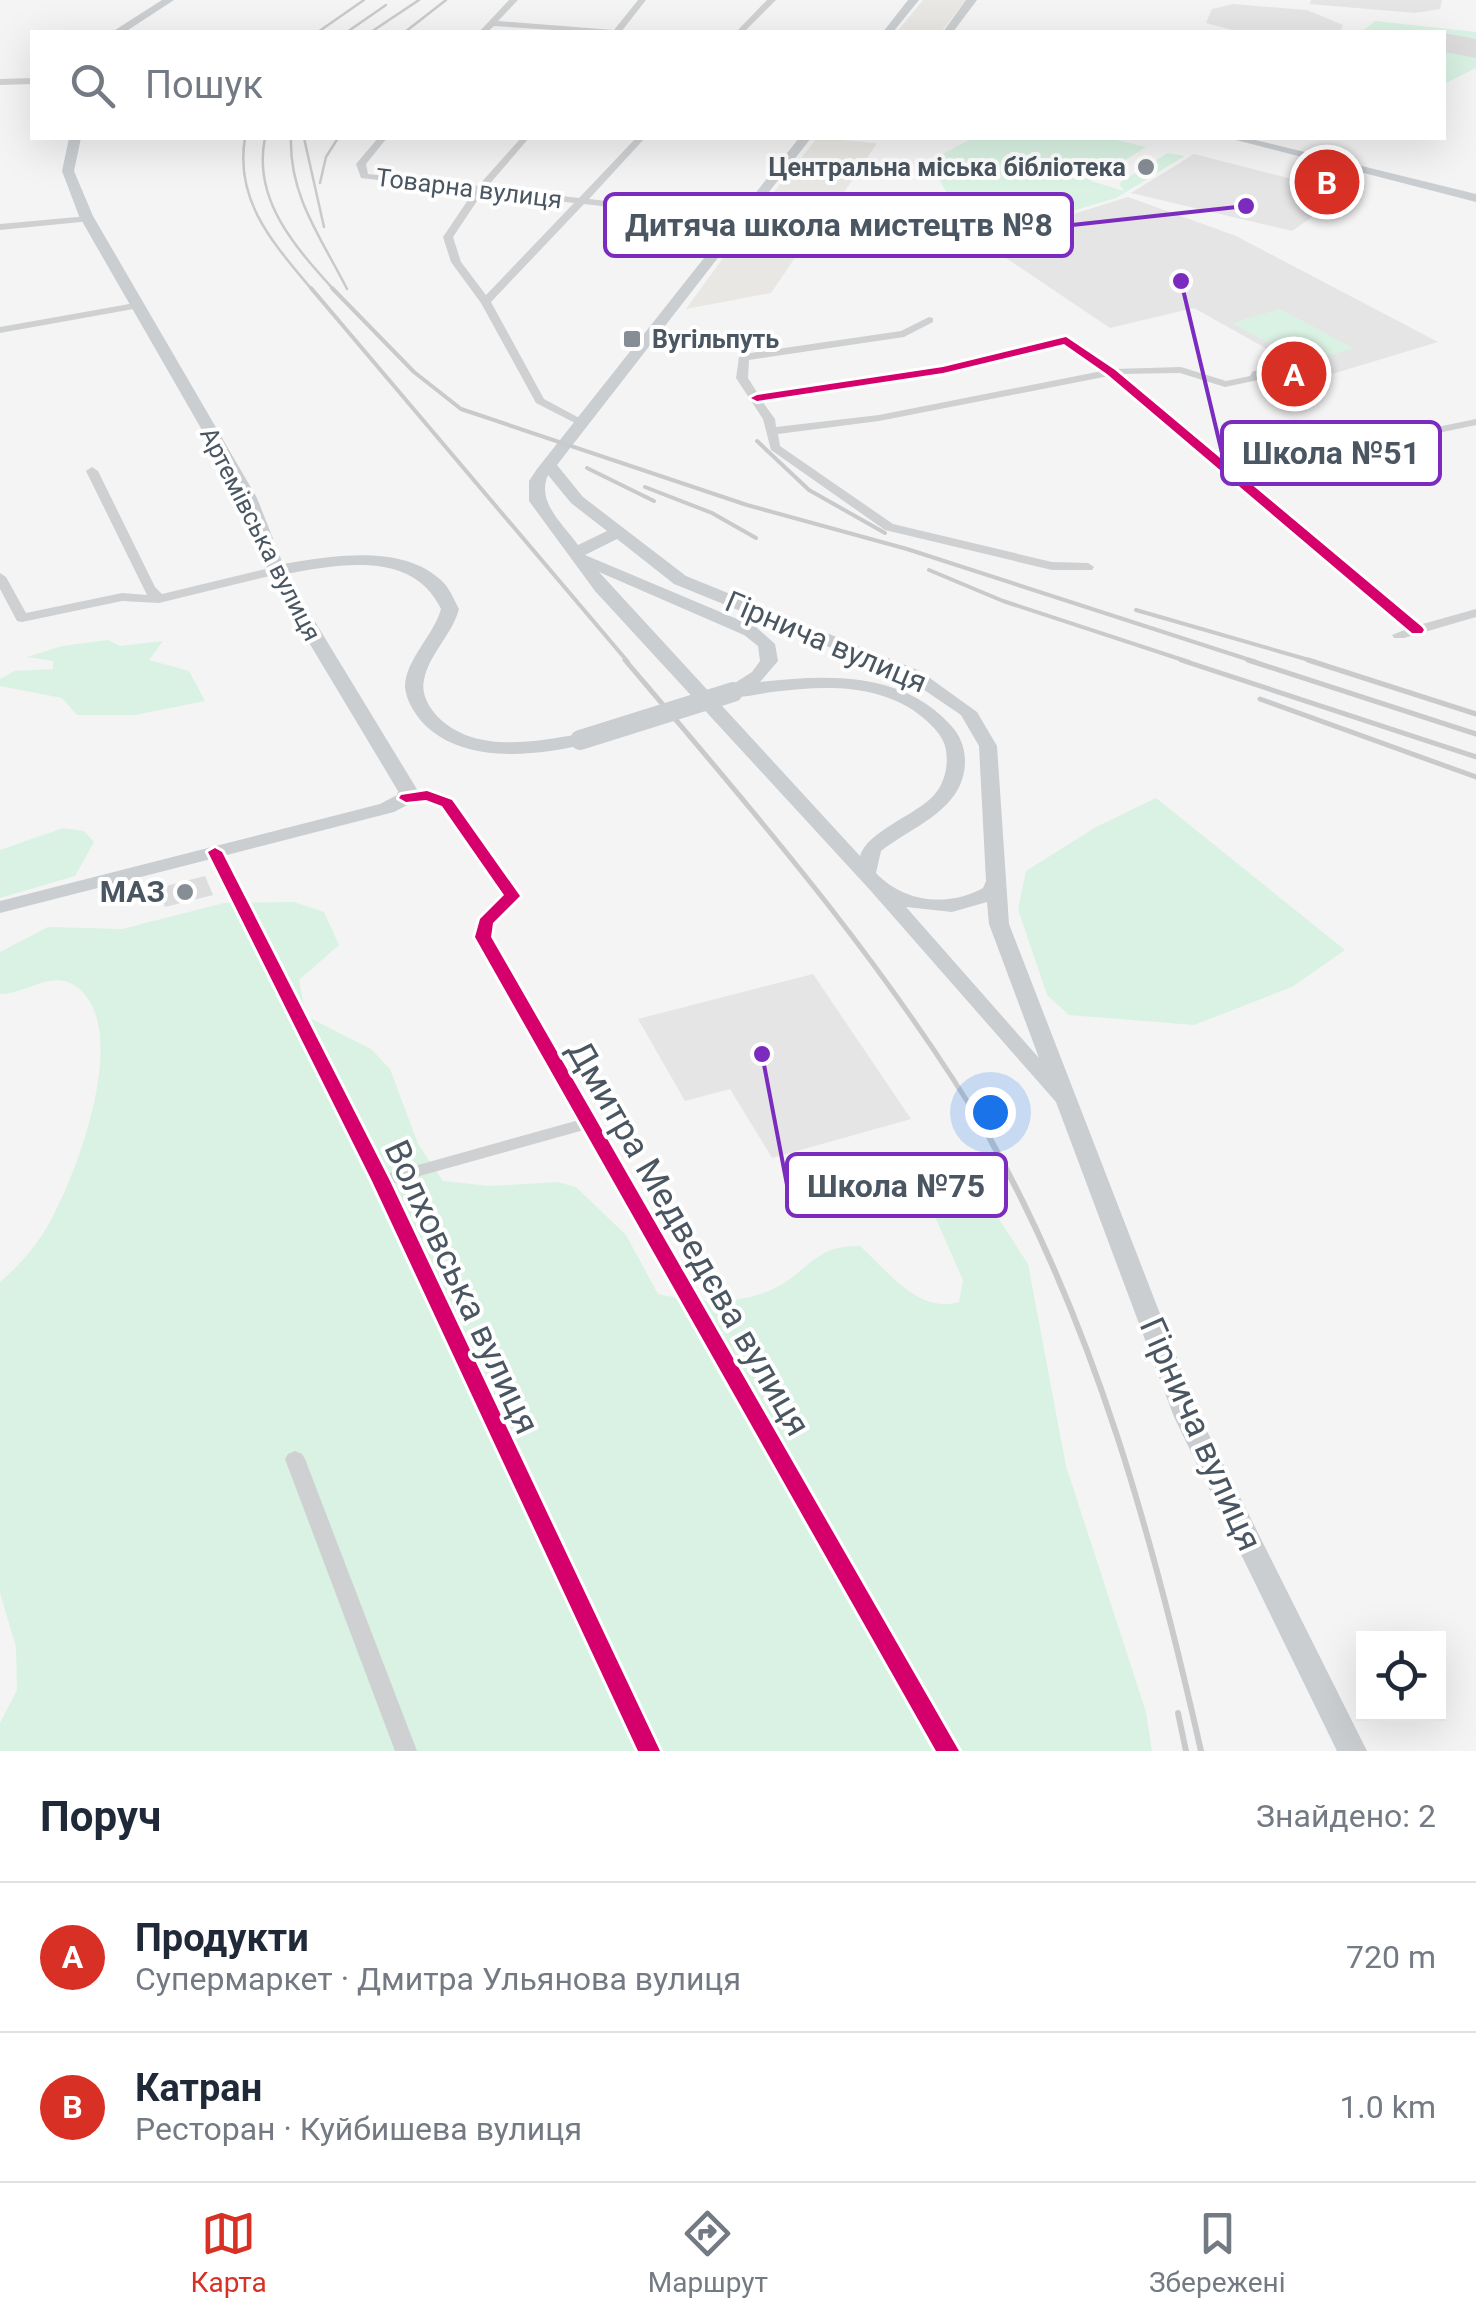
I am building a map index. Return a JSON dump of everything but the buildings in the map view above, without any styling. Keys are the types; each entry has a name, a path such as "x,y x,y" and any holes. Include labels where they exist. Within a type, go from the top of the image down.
{"main road":[{"path":"121,30 169,0"},
{"path":"890,30 914,0"},
{"path":"950,30 972,0"},
{"name":"Артемівська вулиця","path":"75,140 68,171 88,219 249,498 274,571 404,781 406,798"},
{"name":"Гірнича вулиця","path":"803,140 534,484 537,501 574,554 872,881 1070,1108"},
{"path":"1243,140 1366,167"},
{"path":"1269,140 1476,198"},
{"name":"Гірнича вулиця","path":"549,464 577,500 680,580 914,675 968,712 988,746 999,924 1187,1418 1352,1751"},
{"path":"574,554 618,532"},
{"path":"574,554 758,637 766,644 769,661 758,676 733,692"},
{"path":"274,571 362,561 423,574 436,582 450,609 415,680 415,695 433,724 474,743 503,748 580,740 733,692 820,680 862,685 903,698 942,725 953,741 954,774 945,795 872,848 872,881 899,898 933,907 960,906 992,891 997,879"},
{"path":"0,907 387,808 406,798"}],"street":[{"path":"485,30 514,0"},
{"path":"616,30 642,0"},
{"path":"742,30 772,0"},
{"path":"492,22 590,30"},
{"path":"0,82 30,81"},
{"name":"Товарна вулиця","path":"380,140 361,164 364,176 740,219"},
{"path":"524,140 480,190 448,237 456,262 486,302 540,401 580,422"},
{"path":"486,302 639,140"},
{"path":"0,227 88,219"},
{"path":"0,330 135,306"},
{"path":"929,320 904,334 744,356 742,378 774,431 778,452 872,517 906,533 1052,566 1088,567"},
{"path":"757,398 943,370 1066,340 1112,372 1417,630"},
{"path":"774,431 879,418 1112,372 1181,370 1225,384 1254,378 1258,373"},
{"path":"1232,473 1476,422"},
{"path":"92,471 148,589 159,599"},
{"path":"0,577 22,618 122,597 159,599 274,571"},
{"path":"1400,635 1476,613"},
{"name":"Дмитра Медведєва вулиця","path":"406,798 426,796 447,803 512,896 485,922 483,937 948,1751"},
{"name":"Волховська вулиця","path":"215,852 382,1181 649,1751"},
{"path":"382,1181 587,1123"},
{"path":"295,1459 406,1751"}],"shaded area":[{"path":"923,0 966,0 943,30 899,30"},
{"path":"1311,0 1442,0 1440,9 1415,13 1310,4"},
{"path":"1233,4 1307,10 1343,25 1341,30 1232,30 1206,23 1212,9"},
{"path":"815,140 877,143 833,209 761,208"},
{"path":"1194,154 1347,193 1292,231 1131,193"},
{"path":"1128,197 1236,236 1438,342 1319,378 1194,308 1110,328 1000,254 1044,223"},
{"path":"755,214 823,217 771,293 686,309"},
{"path":"813,974 911,1119 772,1158 730,1089 685,1101 638,1019"}],"green space":[{"path":"1375,21 1476,32 1476,68 1446,83 1446,30 1364,30"},
{"path":"969,140 1116,140 1146,147 1091,181 1124,191 1119,183 1168,153 1185,156 1116,198 1042,220 1028,229 955,208 929,161"},
{"path":"1280,309 1353,348 1305,363 1232,323"},
{"path":"108,640 120,646 163,641 149,660 189,671 205,701 135,715 77,715 62,698 0,686 0,679 15,671 53,669 53,661 27,657 62,646"},
{"path":"1156,798 1345,950 1292,987 1194,1025 1069,1015 1047,995 1018,909 1026,871 1096,827"},
{"path":"63,828 84,831 94,842 75,876 0,898 0,850"},
{"path":"294,902 324,912 339,945 299,980 306,1016 371,1049 390,1069 418,1144 443,1181 490,1186 557,1182 576,1187 626,1235 658,1294 701,1300 745,1298 773,1289 832,1250 860,1246 917,1296 944,1304 959,1302 963,1280 935,1217 942,1204 962,1202 999,1219 1028,1264 1066,1466 1146,1712 1152,1751 0,1751 0,1723 17,1690 16,1647 0,1593 0,1282 36,1244 64,1194 87,1132 100,1062 99,1030 91,1004 74,985 56,980 0,994 0,952 48,927 122,929 224,903"}],"railway":[{"path":"321,30 364,0"},
{"path":"374,30 419,0"},
{"path":"408,30 446,0"},
{"path":"350,30 386,5"},
{"path":"245,140 243,161 252,202 272,239 313,291"},
{"path":"265,140 265,182 280,222 335,291"},
{"path":"291,140 301,198 347,289"},
{"path":"304,140 324,227"},
{"path":"320,183 326,157 337,140"},
{"path":"311,288 628,662"},
{"path":"332,288 414,372 461,409 747,505 907,549 1256,662"},
{"path":"757,441 809,490 885,533"},
{"path":"587,468 654,501"},
{"path":"645,487 712,513 756,538"},
{"path":"929,570 1003,601 1189,662"},
{"path":"1136,610 1316,662"},
{"path":"625,660 771,833 864,952 951,1075 991,1140"},
{"path":"1181,660 1476,757"},
{"path":"1248,660 1476,734"},
{"path":"1308,660 1476,714"},
{"path":"1260,699 1476,777"},
{"path":"989,1137 1061,1284 1117,1436 1163,1592 1201,1751"},
{"path":"1178,1713 1186,1751"}],"cycle path":[{"path":"757,398 943,370 1066,340 1111,372 1417,630"},
{"path":"406,798 427,795 447,803 512,896 485,922 483,937 948,1751"},
{"path":"215,852 381,1181 649,1751"}],"place":[{"name":"Центральна міська бібліотека","path":"1146,167"},
{"name":"Катран","path":"1327,182"},
{"name":"Дитяча школа мистецтв №8","path":"1246,206"},
{"name":"Школа №51","path":"1181,281"},
{"name":"Вугільпуть","path":"632,339"},
{"name":"Продукти","path":"1294,374"},
{"name":"МАЗ","path":"185,892"},
{"name":"Школа №75","path":"762,1054"}]}
